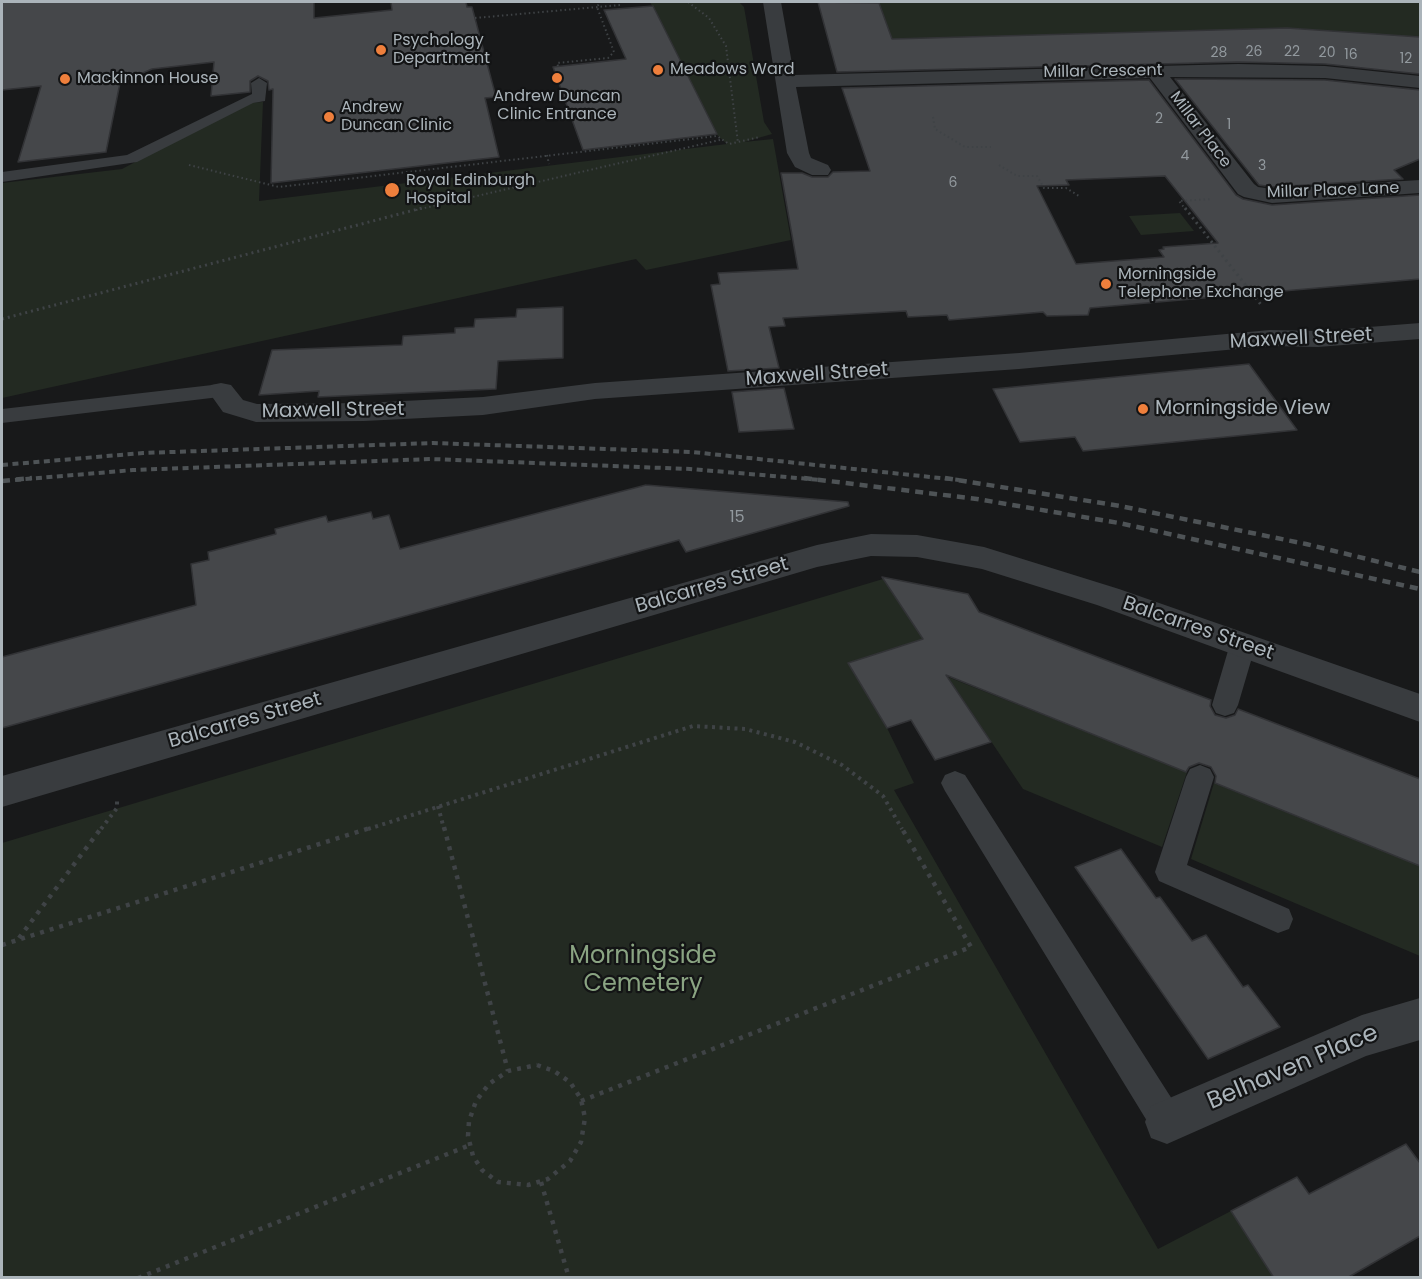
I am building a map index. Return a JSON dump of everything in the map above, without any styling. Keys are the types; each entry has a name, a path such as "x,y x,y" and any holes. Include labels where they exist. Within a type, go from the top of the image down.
{"street":[{"path":"772,2 798,153 803,162 820,170"},
{"name":"Millar Crescent","path":"785,81 1155,71 1325,72 1420,82"},
{"name":"Millar Place","path":"1155,71 1246,189"},
{"name":"Millar Place Lane","path":"1246,189 1272,196 1420,187"},
{"name":"Maxwell Street","path":"221,392 233,406 255,413 364,412 483,406 595,392 1288,339 1353,338 1420,332"},
{"name":"Balcarres Street","path":"2,792 817,556 871,545 917,546 984,558 1243,644 1420,708"},
{"name":"Belhaven Place","path":"1167,1122 1362,1036 1420,1019"}],"lane":[{"path":"2,177 116,163 145,154 250,99 260,98 259,83"},
{"path":"2,416 221,392"},
{"path":"1225,705 1243,644"},
{"path":"1200,777 1170,872 1278,919"},
{"path":"955,783 1167,1122"}],"path":[{"path":"597,7 600,2"},
{"path":"145,154 279,188 717,136 729,144 738,143 726,46 709,18 688,2"},
{"path":"476,18 620,5"},
{"path":"558,66 557,63 608,58 614,52 597,7"},
{"path":"933,117 931,117 935,129 965,147 991,147"},
{"path":"2,319 457,199 720,140"},
{"path":"547,156 549,164"},
{"path":"999,165 1017,176 1037,176 1044,188 1066,188 1079,196"},
{"path":"1246,189 1236,197 1179,201 1288,339"},
{"path":"2,945 693,726 745,729 771,735 819,753 864,780 883,796 971,947 581,1101"},
{"path":"17,940 117,808 114,759"},
{"path":"438,807 508,1071"},
{"path":"537,1065 554,1071 570,1082 581,1101 585,1118 580,1142 570,1161 548,1179 528,1185 498,1182 482,1170 473,1156 469,1121 476,1101 489,1084 508,1071 537,1065"},
{"path":"138,1278 470,1145"},
{"path":"541,1182 569,1278"}],"green space":[{"path":"650,2 739,2 744,7 764,122 772,134 744,142 773,139 791,240 646,270 636,259 2,398 2,183 122,169 247,103 263,102 259,201 727,144 716,134"},
{"path":"862,2 1420,2 1420,46 1411,37 1291,28 876,42 889,31 879,3"},
{"path":"1180,213 1194,231 1141,235 1129,216"},
{"name":"Morningside Cemetery","path":"883,579 923,639 848,663 887,728 914,783 894,790 1158,1249 1231,1211 1274,1277 2,1278 2,843"},
{"path":"948,677 1187,772 1162,847 1023,789"},
{"path":"1214,783 1420,866 1420,956 1191,859"}],"building":[{"path":"2,2 314,2 314,18 392,10 391,2 466,2 467,7 472,7 496,97 485,98 499,157 271,183 273,89 269,90 268,81 258,76 250,81 250,92 211,96 214,62 152,69 120,83 106,152 18,162 41,86 2,90"},
{"path":"818,2 879,3 892,39 1287,28 1420,37 1420,74 1325,64 1238,62 837,72"},
{"path":"653,6 717,134 583,150 553,67 626,59 604,10"},
{"path":"1175,79 1325,80 1420,90 1420,159 1394,170 1403,179 1272,187 1259,185"},
{"path":"1149,80 1236,195 1243,199 1272,205 1420,195 1420,279 1090,308 1088,315 1047,316 1043,312 949,320 947,315 908,317 906,311 783,318 785,326 769,327 779,368 728,371 711,285 720,284 718,273 798,269 781,173 828,177 833,172 870,171 842,88","holes":["1165,176 1218,243 1163,247 1164,249 1159,250 1164,257 1076,264 1037,186 1069,185 1066,180"]},
{"path":"563,307 563,358 498,361 496,389 318,397 319,391 259,395 272,350 402,345 403,336 455,333 455,328 474,327 475,319 516,317 517,309"},
{"name":"Morningside View","path":"1249,364 1297,430 1083,451 1075,437 1020,442 993,389"},
{"path":"784,388 794,429 739,432 732,392"},
{"path":"646,485 848,502 849,506 686,552 679,540 2,728 2,657 196,605 191,564 209,560 208,552 276,534 275,529 326,516 328,522 371,512 373,519 389,515 400,549"},
{"path":"882,577 968,594 979,612 1211,700 1210,706 1215,715 1226,718 1235,715 1238,709 1420,779 1420,866 1215,783 1216,776 1211,767 1199,763 1189,767 1186,772 946,675 991,742 935,760 911,720 887,728 848,663 923,639"},
{"path":"1121,849 1156,898 1160,897 1192,941 1206,935 1243,987 1248,985 1280,1027 1208,1059 1075,867"},
{"path":"1406,1144 1420,1163 1420,1236 1347,1278 1274,1278 1231,1211 1297,1177 1309,1194"}],"railway":[{"path":"2,465 143,453 433,443 692,452 955,480"},
{"path":"15,480 133,470 431,459 690,469 817,480"},
{"path":"2,481 32,478"},
{"path":"804,478 817,480"},
{"path":"945,478 955,480"},
{"path":"817,480 822,480"},
{"path":"817,480 977,499 1119,523 1420,589"},
{"path":"955,480 959,480"},
{"path":"955,480 1120,506 1306,544 1420,572"}],"place":[{"name":"Psychology Department","path":"381,50"},
{"name":"Meadows Ward","path":"658,70"},
{"name":"Andrew Duncan Clinic Entrance","path":"557,78"},
{"name":"Mackinnon House","path":"65,79"},
{"name":"Andrew Duncan Clinic","path":"329,117"},
{"name":"Royal Edinburgh Hospital","path":"392,190"},
{"name":"Morningside Telephone Exchange","path":"1106,284"},
{"name":"Morningside View","path":"1143,409"}]}
